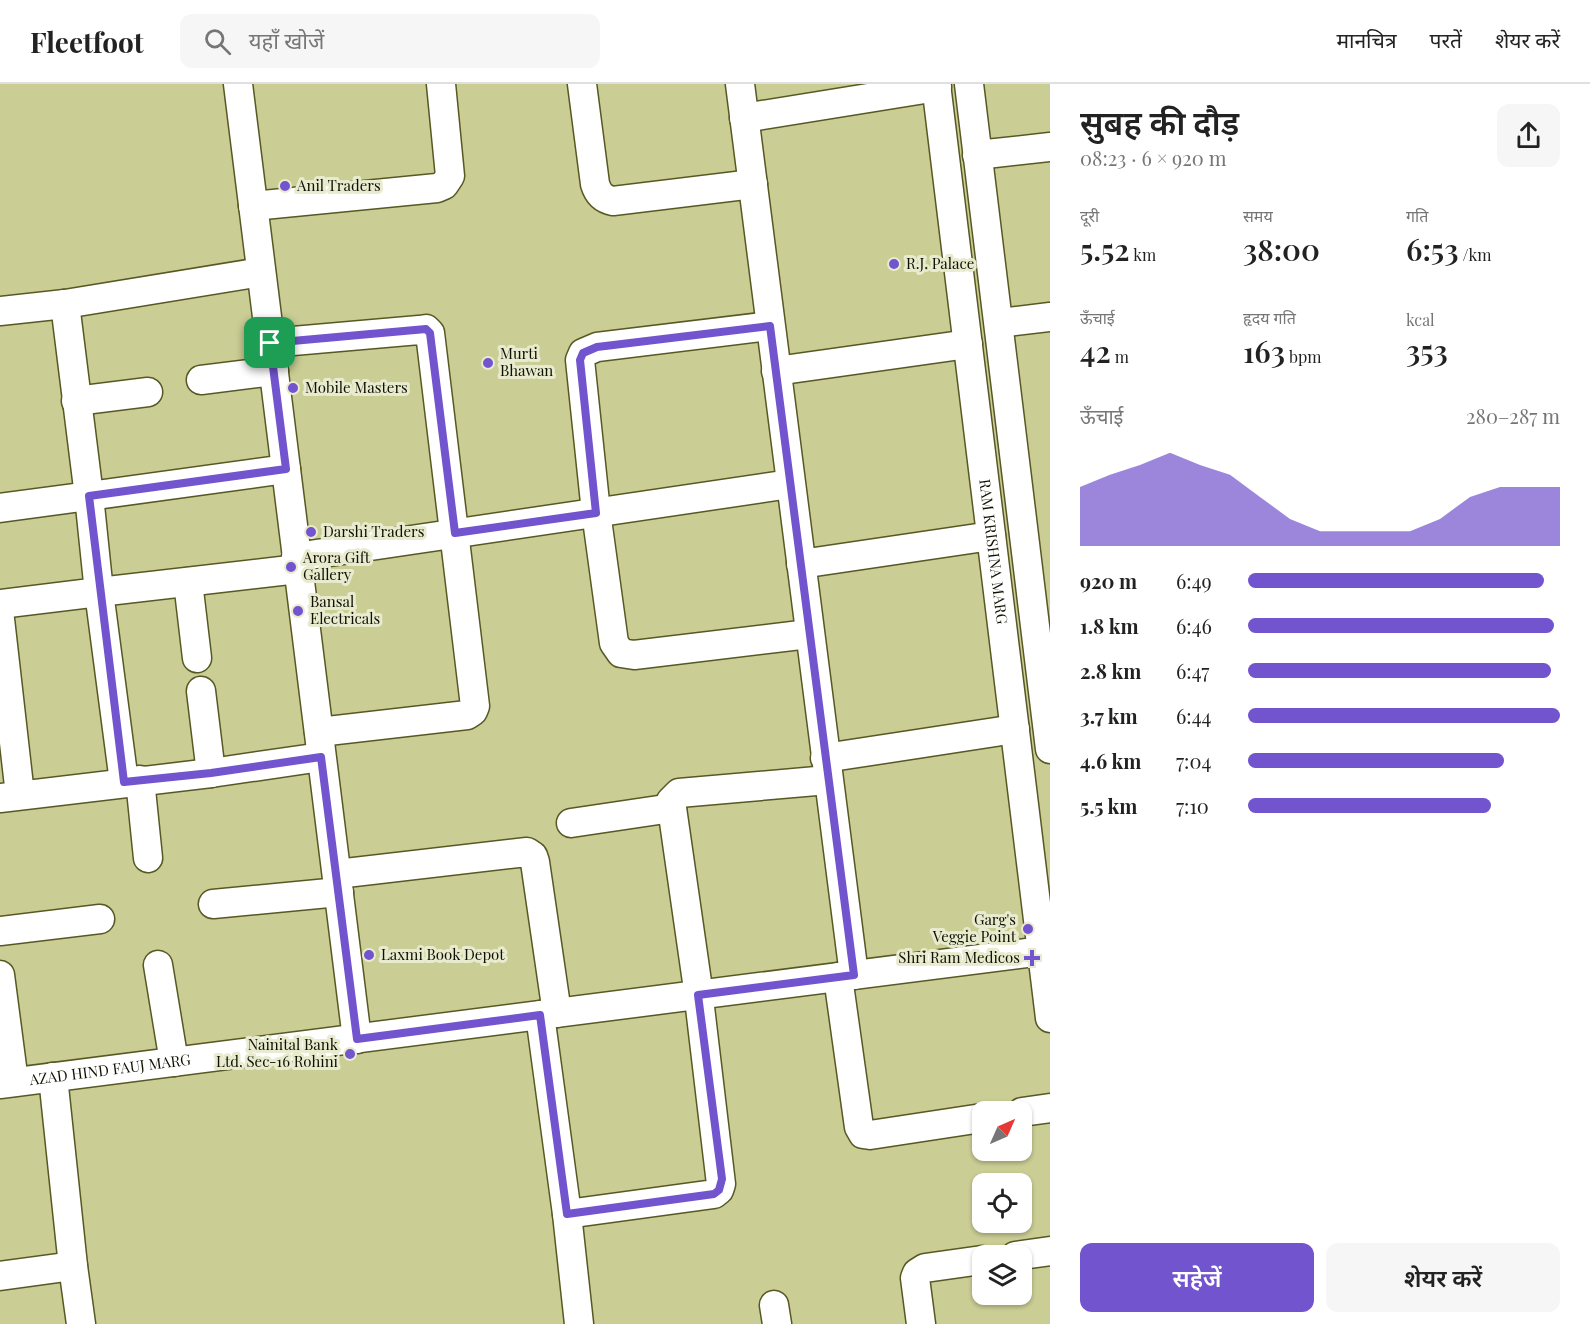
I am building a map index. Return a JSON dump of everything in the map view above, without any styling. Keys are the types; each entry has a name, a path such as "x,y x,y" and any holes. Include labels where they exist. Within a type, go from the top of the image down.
{"street":[{"path":"238,84 357,1039"},
{"path":"253,206 444,186 450,176 441,84"},
{"path":"582,84 595,184 597,191 606,200 753,184"},
{"path":"740,84 827,769 860,1127 863,1134 870,1135 972,1120"},
{"path":"969,84 999,323 1044,646 1050,749"},
{"path":"744,118 936,85"},
{"name":"RAM KRISHNA MARG","path":"936,85 1050,1018"},
{"path":"977,155 1050,147"},
{"path":"0,311 65,304 261,272"},
{"path":"65,304 99,592 148,858"},
{"path":"999,323 1050,317"},
{"path":"770,326 597,347 583,353 580,360 596,513 614,643 621,653 634,655 809,634"},
{"path":"0,619 10,796 211,773 320,745 468,715 473,711 475,699 430,333 426,329 270,343"},
{"path":"776,371 968,344"},
{"path":"201,380 274,371"},
{"path":"76,401 148,392"},
{"path":"0,508 286,469"},
{"path":"0,604 188,582 455,533 790,484"},
{"path":"801,564 991,536"},
{"path":"188,582 197,657"},
{"path":"1006,655 1044,646"},
{"path":"201,691 211,773"},
{"path":"567,1214 714,1194 719,1190 722,1179 671,801 679,793 827,769 1015,729"},
{"path":"571,823 672,808"},
{"path":"213,904 527,852 533,856 579,1324"},
{"path":"0,931 100,919"},
{"name":"AZAD HIND FAUJ MARG","path":"7,1083 1042,951"},
{"path":"158,965 174,1062"},
{"path":"0,975 7,1083"},
{"path":"53,1077 81,1324"},
{"path":"1032,1111 1050,1108"},
{"path":"1032,1254 1050,1251"},
{"path":"921,1324 915,1278 917,1273 924,1268 972,1261"},
{"path":"0,1276 73,1266"}],"place":[{"name":"Anil Traders","path":"285,186"},
{"name":"R.J. Palace","path":"894,264"},
{"name":"Murti Bhawan","path":"488,363"},
{"name":"Mobile Masters","path":"293,388"},
{"name":"Darshi Traders","path":"311,532"},
{"name":"Arora Gift Gallery","path":"291,567"},
{"name":"Bansal Electricals","path":"298,611"},
{"name":"Garg's Veggie Point","path":"1028,929"},
{"name":"Laxmi Book Depot","path":"369,955"},
{"name":"Shri Ram Medicos","path":"1032,958"},
{"name":"Nainital Bank Ltd. Sec-16 Rohini","path":"350,1054"}],"route":[{"path":"770,326 854,975 698,995 722,1179 719,1190 714,1194 567,1214 540,1015 357,1039 321,757 211,773 124,782 89,496 286,469 270,343 426,329 430,333 455,533 596,513 580,360 583,353 597,347 770,326"}]}
